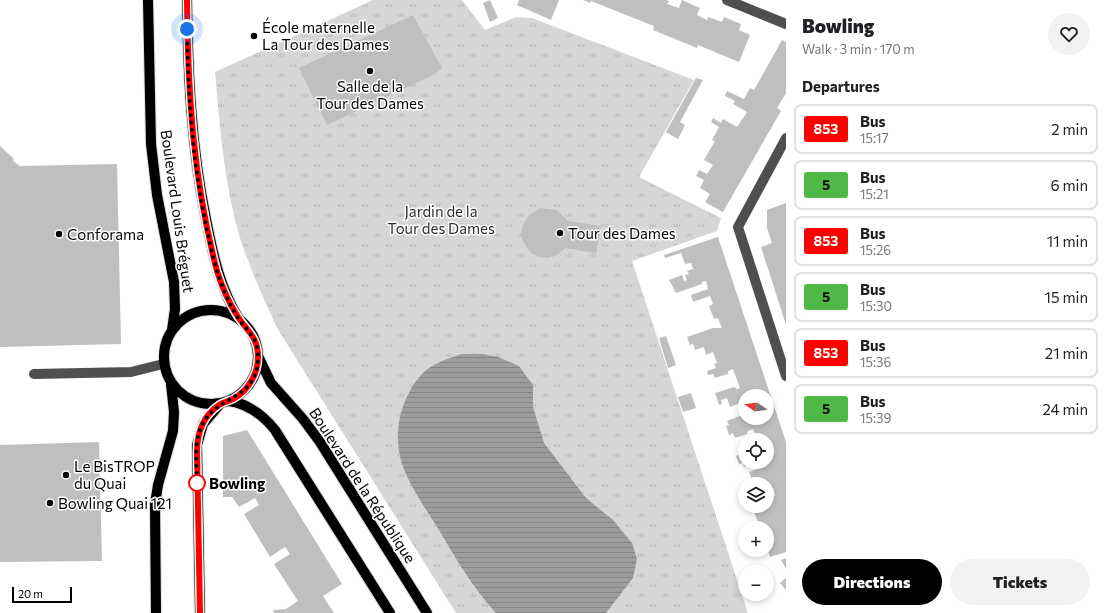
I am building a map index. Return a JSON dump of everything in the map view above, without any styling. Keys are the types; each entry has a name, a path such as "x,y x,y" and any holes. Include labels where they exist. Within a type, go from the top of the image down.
{"main road":[{"name":"Boulevard Louis Bréguet","path":"148,0 150,144 157,195 174,282 175,309 172,330"},
{"name":"Boulevard Louis Bréguet","path":"187,0 188,88 195,164 217,272 228,300 239,319"},
{"path":"156,613 155,504 158,485 173,431 174,412 171,384 163,364 165,343 172,330 182,319 203,310 218,310 239,319 253,335 258,356 257,370 250,383 241,394 224,403 203,424 197,444 200,613"},
{"name":"Boulevard de la République","path":"258,356 271,382 316,436 428,613"},
{"path":"171,384 180,394 192,401 206,404 224,403 254,410 263,416 275,430 390,613"}],"street":[{"path":"727,0 786,24"},
{"path":"786,138 738,228 786,376"},
{"path":"34,374 131,372 163,364"}],"green space":[{"name":"Jardin de la Tour des Dames","path":"373,0 462,0 485,30 516,17 532,18 694,80 639,177 721,218 717,231 632,261 738,583 738,601 744,601 748,613 456,613 277,328 257,284 240,238 226,177 215,72"}],"shaded area":[{"path":"461,354 483,354 498,357 519,366 533,385 533,407 544,443 586,498 613,520 632,543 637,559 633,578 606,613 496,613 465,573 405,473 399,452 398,428 400,416 409,393 415,382 431,367"}],"building":[{"path":"490,0 498,18 490,22 483,3"},
{"path":"519,0 559,0 551,20 517,5"},
{"path":"583,0 666,0 669,1 667,4 679,8 682,0 700,8 697,15 707,20 708,17 722,22 724,17 741,24 739,30 750,35 739,62 698,45 697,48 653,30 654,26 591,1 590,3"},
{"name":"Salle de la Tour des Dames","path":"413,15 442,68 435,74 327,125 299,68"},
{"path":"782,40 786,42 786,93 777,108 781,111 723,212 705,202 710,194 700,188 704,180 696,176 699,170 707,174 713,165 704,160 715,141 712,140 719,127 711,122 713,118 721,123 723,119 737,127 747,112 733,104 735,101 725,96 727,91 744,99 750,88 754,90"},
{"path":"696,78 703,80 680,122 685,125 678,139 666,132"},
{"name":"Conforama","path":"0,146 14,159 13,161 20,166 117,164 121,344 0,347"},
{"path":"786,203 786,325 761,247 772,243 767,228 767,210"},
{"name":"Tour des Dames","path":"540,208 557,210 568,221 601,226 596,253 565,248 557,255 548,258 539,257 531,253 522,240 522,227 529,215"},
{"path":"718,237 768,389 738,389 738,404 730,407 727,398 721,400 722,404 719,405 715,393 734,387 737,389 740,388 733,369 728,371 728,374 715,378 713,374 708,375 707,371 716,368 714,364 717,363 713,352 706,355 704,347 695,350 693,344 690,345 687,337 713,328 722,328 718,318 714,319 709,306 713,304 710,296 693,302 691,295 708,289 706,281 702,282 702,284 676,293 669,280 682,275 684,281 687,280 685,275 689,274 687,271 693,269 691,263 685,264 681,253 665,258 664,255"},
{"path":"666,336 676,365 668,368 659,338"},
{"path":"691,393 696,408 683,412 678,397"},
{"path":"774,406 786,442 786,552 774,556 774,521 757,521 755,513 774,513 774,477 751,477 749,472 758,469 774,469 774,433 754,433 753,429 748,431 747,433 738,433 738,437 735,438 733,433 729,435 726,426 729,425 727,421 738,417 738,425 774,425"},
{"path":"247,430 342,584 323,596 334,613 274,613 273,610 286,609 298,601 274,564 290,554 285,547 270,557 244,514 259,505 255,498 239,507 232,497 223,497 223,436"},
{"name":"Bowling Quai 121","path":"99,442 102,561 0,562 0,445"},
{"path":"786,558 786,569 781,560"},
{"path":"786,578 786,590 780,583"}],"bus line":[{"name":"853","path":"187,0 188,88 198,183 217,272 230,304 239,319 253,335 258,356 257,370 246,389 235,398 220,404 211,412 199,433 197,452 200,613"}],"place":[{"name":"École maternelle La Tour des Dames","path":"254,36"},
{"name":"Salle de la Tour des Dames","path":"370,71"},
{"name":"Tour des Dames","path":"560,233"},
{"name":"Conforama","path":"59,234"},
{"name":"Le BisTROP du Quai","path":"66,475"},
{"name":"Bowling","path":"197,483"},
{"name":"Bowling Quai 121","path":"50,503"}],"route":[{"path":"187,29 188,88 195,164 217,272 230,304 239,319 253,335 258,356 257,370 246,389 235,398 220,404 211,412 203,424 199,433 197,444 197,452 197,485 197,483"}]}
